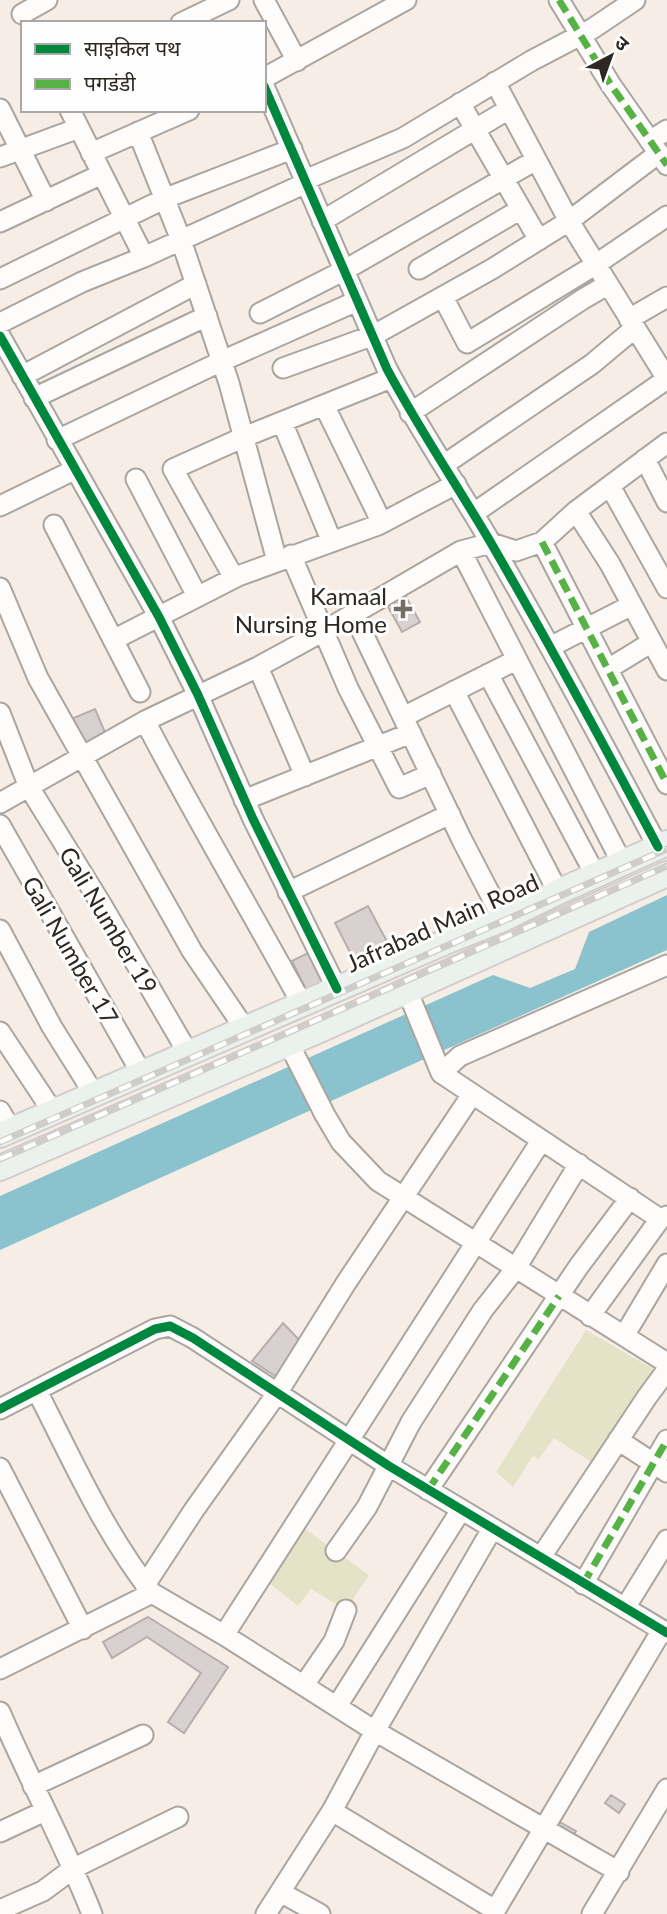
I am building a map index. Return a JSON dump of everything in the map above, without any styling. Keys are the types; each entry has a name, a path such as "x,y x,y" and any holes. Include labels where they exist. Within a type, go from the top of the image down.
{"main road":[{"name":"Jafrabad Main Road","path":"4,1125 53,1112 503,919 663,845"},
{"name":"Jafrabad Main Road","path":"0,1168 292,1048 407,990 667,874"}],"street":[{"path":"21,12 47,0"},
{"path":"185,21 229,0"},
{"path":"264,0 297,61"},
{"path":"266,77 406,0"},
{"path":"559,0 611,85 659,153"},
{"path":"0,323 82,282 144,257 402,138 495,82 592,29 635,0"},
{"path":"474,513 667,379 569,221 495,82"},
{"path":"266,90 391,378 410,413 474,513 663,845"},
{"path":"460,103 539,240"},
{"path":"0,109 46,201"},
{"path":"322,221 509,109"},
{"path":"71,112 144,257"},
{"path":"91,153 184,112"},
{"path":"0,157 79,128"},
{"path":"282,368 374,335 539,240 569,221 659,153 667,130"},
{"path":"138,132 181,240 284,558 324,631 348,688 399,788 430,774"},
{"path":"0,279 166,198 292,149"},
{"path":"260,313 343,271 536,160"},
{"path":"0,222 102,174"},
{"path":"419,269 521,209"},
{"path":"443,297 467,343 595,265 667,216"},
{"path":"22,376 196,284"},
{"path":"410,413 607,285"},
{"path":"445,464 592,364 632,323 667,297"},
{"path":"57,440 222,361 357,301"},
{"path":"34,398 207,316"},
{"path":"0,336 159,617 198,695 288,892 337,989"},
{"path":"234,578 173,468 391,378"},
{"path":"324,405 382,523"},
{"path":"282,422 332,542"},
{"path":"0,803 145,722 258,667 324,631 461,551 491,543 516,551 542,542 576,511 667,443"},
{"path":"645,459 667,502"},
{"path":"0,506 74,470"},
{"path":"136,479 197,596"},
{"path":"113,640 234,578 382,523 456,484"},
{"path":"610,486 667,588"},
{"path":"576,511 667,670"},
{"path":"54,525 140,692"},
{"path":"542,542 667,784"},
{"path":"461,551 622,863"},
{"path":"0,588 38,678 192,951 245,1029"},
{"path":"550,647 632,605"},
{"path":"353,613 503,919"},
{"path":"608,669 652,642"},
{"path":"244,800 378,747 454,691 516,660"},
{"path":"258,667 305,776"},
{"path":"488,674 596,876"},
{"path":"454,691 558,892"},
{"name":"Gali Number 19","path":"0,713 29,787 188,1053"},
{"path":"145,722 302,1004"},
{"path":"288,892 450,814"},
{"name":"Gali Number 17","path":"0,825 142,1074"},
{"path":"0,930 52,1027 94,1094"},
{"path":"441,1073 460,1056 667,965"},
{"path":"407,990 441,1073 471,1096 664,1218 590,1316"},
{"path":"0,1032 53,1112"},
{"path":"292,1048 341,1142 378,1181 667,1363"},
{"path":"0,1670 83,1629 148,1589 194,1510 278,1392 346,1283 471,1096"},
{"path":"224,1635 541,1141"},
{"path":"336,1551 367,1507 411,1422 444,1369 483,1310 516,1268 579,1164"},
{"path":"428,1490 579,1266 630,1198"},
{"path":"624,1336 667,1264"},
{"path":"0,1409 155,1329 170,1326 278,1392 389,1466 665,1632 494,1912 332,1811"},
{"path":"541,1557 667,1370"},
{"path":"37,1391 101,1515 131,1567 148,1589 375,1731 619,1872"},
{"path":"618,1440 660,1468"},
{"path":"583,1584 660,1468 667,1440"},
{"path":"0,1468 83,1629"},
{"path":"337,1706 461,1510"},
{"path":"266,1914 332,1811 492,1529"},
{"path":"625,1608 667,1540"},
{"path":"304,1685 334,1641 346,1610"},
{"path":"1,1719 74,1868 90,1913"},
{"path":"33,1786 143,1735"},
{"path":"592,1914 667,1789"},
{"path":"0,1832 45,1811"},
{"path":"0,1910 43,1891 74,1868 178,1817"},
{"path":"279,1892 320,1914"}],"green space":[{"path":"586,1330 667,1377 604,1470 554,1438 539,1459 533,1456 513,1487 496,1472"},
{"path":"305,1529 369,1575 346,1610 311,1589 298,1606 269,1583"}],"water":[{"path":"667,895 667,950 0,1250 0,1196 493,975 530,988 575,969 589,932"}],"building":[{"path":"405,595 420,622 402,632 387,605"},
{"path":"95,709 107,737 82,748 69,720"},
{"path":"368,906 391,949 357,966 335,923"},
{"path":"310,952 326,985 308,994 292,961"},
{"path":"283,1323 305,1346 280,1379 252,1361"},
{"path":"148,1617 228,1667 184,1733 168,1722 201,1673 147,1637 112,1658 103,1642"},
{"path":"611,1795 625,1804 619,1813 605,1803"},
{"path":"558,1821 576,1831 569,1842 552,1832"}],"railway":[{"path":"0,1142 667,849"},
{"path":"0,1159 667,866"}],"marked path":[{"path":"559,0 611,85 667,165"},
{"path":"542,542 667,784"},
{"path":"428,1490 559,1296"},
{"path":"583,1584 667,1440"}],"cycle path":[{"path":"266,91 387,369 513,581 658,847"},
{"path":"0,336 159,617 198,695 253,819 337,989"},
{"path":"0,1409 155,1329 170,1326 193,1338 389,1466 667,1633"}],"place":[{"name":"Kamaal Nursing Home","path":"403,609"}]}
